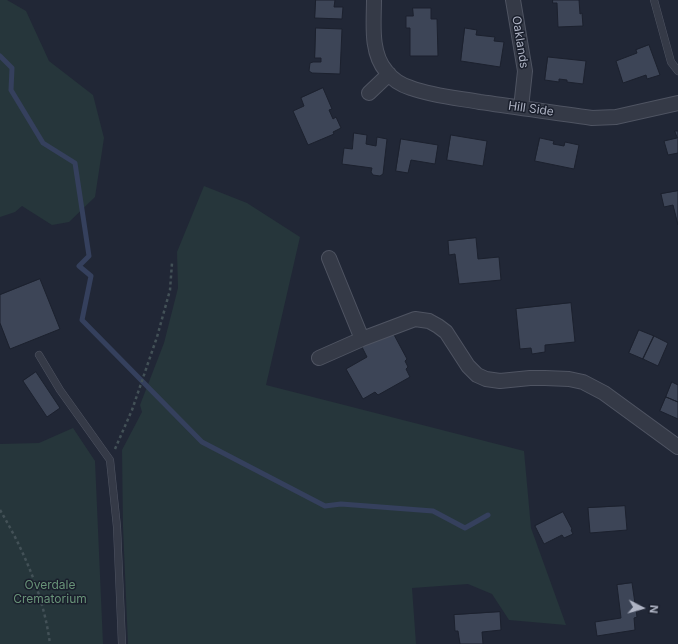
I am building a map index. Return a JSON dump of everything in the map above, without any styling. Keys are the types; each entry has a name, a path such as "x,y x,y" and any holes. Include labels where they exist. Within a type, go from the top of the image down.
{"street":[{"name":"Hill Side","path":"374,0 376,48 379,59 389,74 401,84 411,88 443,96 522,108 598,117 616,117 678,103"},
{"name":"Oaklands","path":"509,0 525,71 522,108"},
{"path":"369,92 389,74"},
{"path":"329,258 362,339"},
{"path":"319,358 416,318 429,321 446,332 468,366 476,375 500,382 530,378 545,378 568,379 583,382 604,393 678,447"}],"lane":[{"path":"654,0 671,62 678,71"},
{"path":"38,355 60,390 110,460 117,527 122,644"}],"path":[{"path":"110,460 132,410 157,338 170,290 172,263"},
{"path":"0,510 13,532 26,562 48,629 50,644"}],"green space":[{"path":"0,0 7,0 26,11 49,61 93,95 104,138 95,197 69,222 52,225 22,206 15,212 0,217"},
{"path":"204,186 247,203 300,237 266,385 524,451 531,528 566,625 509,620 492,594 468,584 412,588 416,644 128,644 123,527 122,450 142,412 140,405 164,343 178,288 177,252"},
{"name":"Overdale Crematorium","path":"73,428 95,461 103,644 0,644 0,444 39,443"}],"building":[{"path":"316,0 335,0 334,7 343,7 342,19 315,18"},
{"path":"553,0 579,0 583,26 558,27 557,3 553,3"},
{"path":"413,8 431,8 431,19 437,19 438,56 410,56 410,28 406,28 406,16 413,16"},
{"path":"316,28 342,29 340,74 312,73 309,71 310,63 321,62 321,58 315,58"},
{"path":"465,28 477,30 476,35 495,37 494,41 504,42 500,67 461,61"},
{"path":"649,45 660,75 647,79 646,75 623,83 616,61 637,53 636,50"},
{"path":"548,57 586,61 583,84 567,82 567,80 559,79 559,82 545,80"},
{"path":"323,88 332,109 329,110 333,119 336,117 341,128 333,132 334,134 308,145 293,111 304,106 301,98"},
{"path":"675,131 678,131 678,153 668,155 664,141 677,138"},
{"path":"354,133 367,135 366,144 376,146 377,137 387,139 383,174 380,176 373,175 371,172 372,168 342,164 344,148 352,149"},
{"path":"451,135 487,141 483,166 447,160"},
{"path":"540,138 554,141 553,144 564,146 565,142 579,145 574,169 535,161"},
{"path":"401,139 438,145 435,164 411,160 408,173 396,171"},
{"path":"678,191 678,225 673,205 664,207 661,194"},
{"path":"476,238 478,259 499,257 501,280 459,284 455,254 449,255 448,241"},
{"path":"40,279 60,329 10,349 0,323 0,295"},
{"path":"571,303 575,342 545,345 545,352 532,354 531,348 520,349 516,309"},
{"path":"639,330 654,336 643,359 629,353"},
{"path":"392,331 407,359 405,361 408,367 406,369 410,377 378,395 375,392 363,399 346,369 367,357 362,347"},
{"path":"654,336 668,343 658,366 643,359"},
{"path":"36,372 60,408 47,417 23,381"},
{"path":"672,382 678,385 678,402 666,397"},
{"path":"666,397 678,402 678,419 660,411"},
{"path":"625,506 627,530 590,533 588,508"},
{"path":"563,512 573,534 564,538 562,535 544,544 535,526"},
{"path":"632,583 637,617 634,618 635,630 597,636 595,622 621,618 617,585"},
{"path":"500,612 501,630 482,632 483,644 460,644 458,631 455,631 454,615"}],"waterway":[{"path":"0,56 12,68 11,90 43,143 75,163 89,256 79,266 91,276 82,320 202,442 325,506 341,504 433,511 465,528 488,515"}]}
